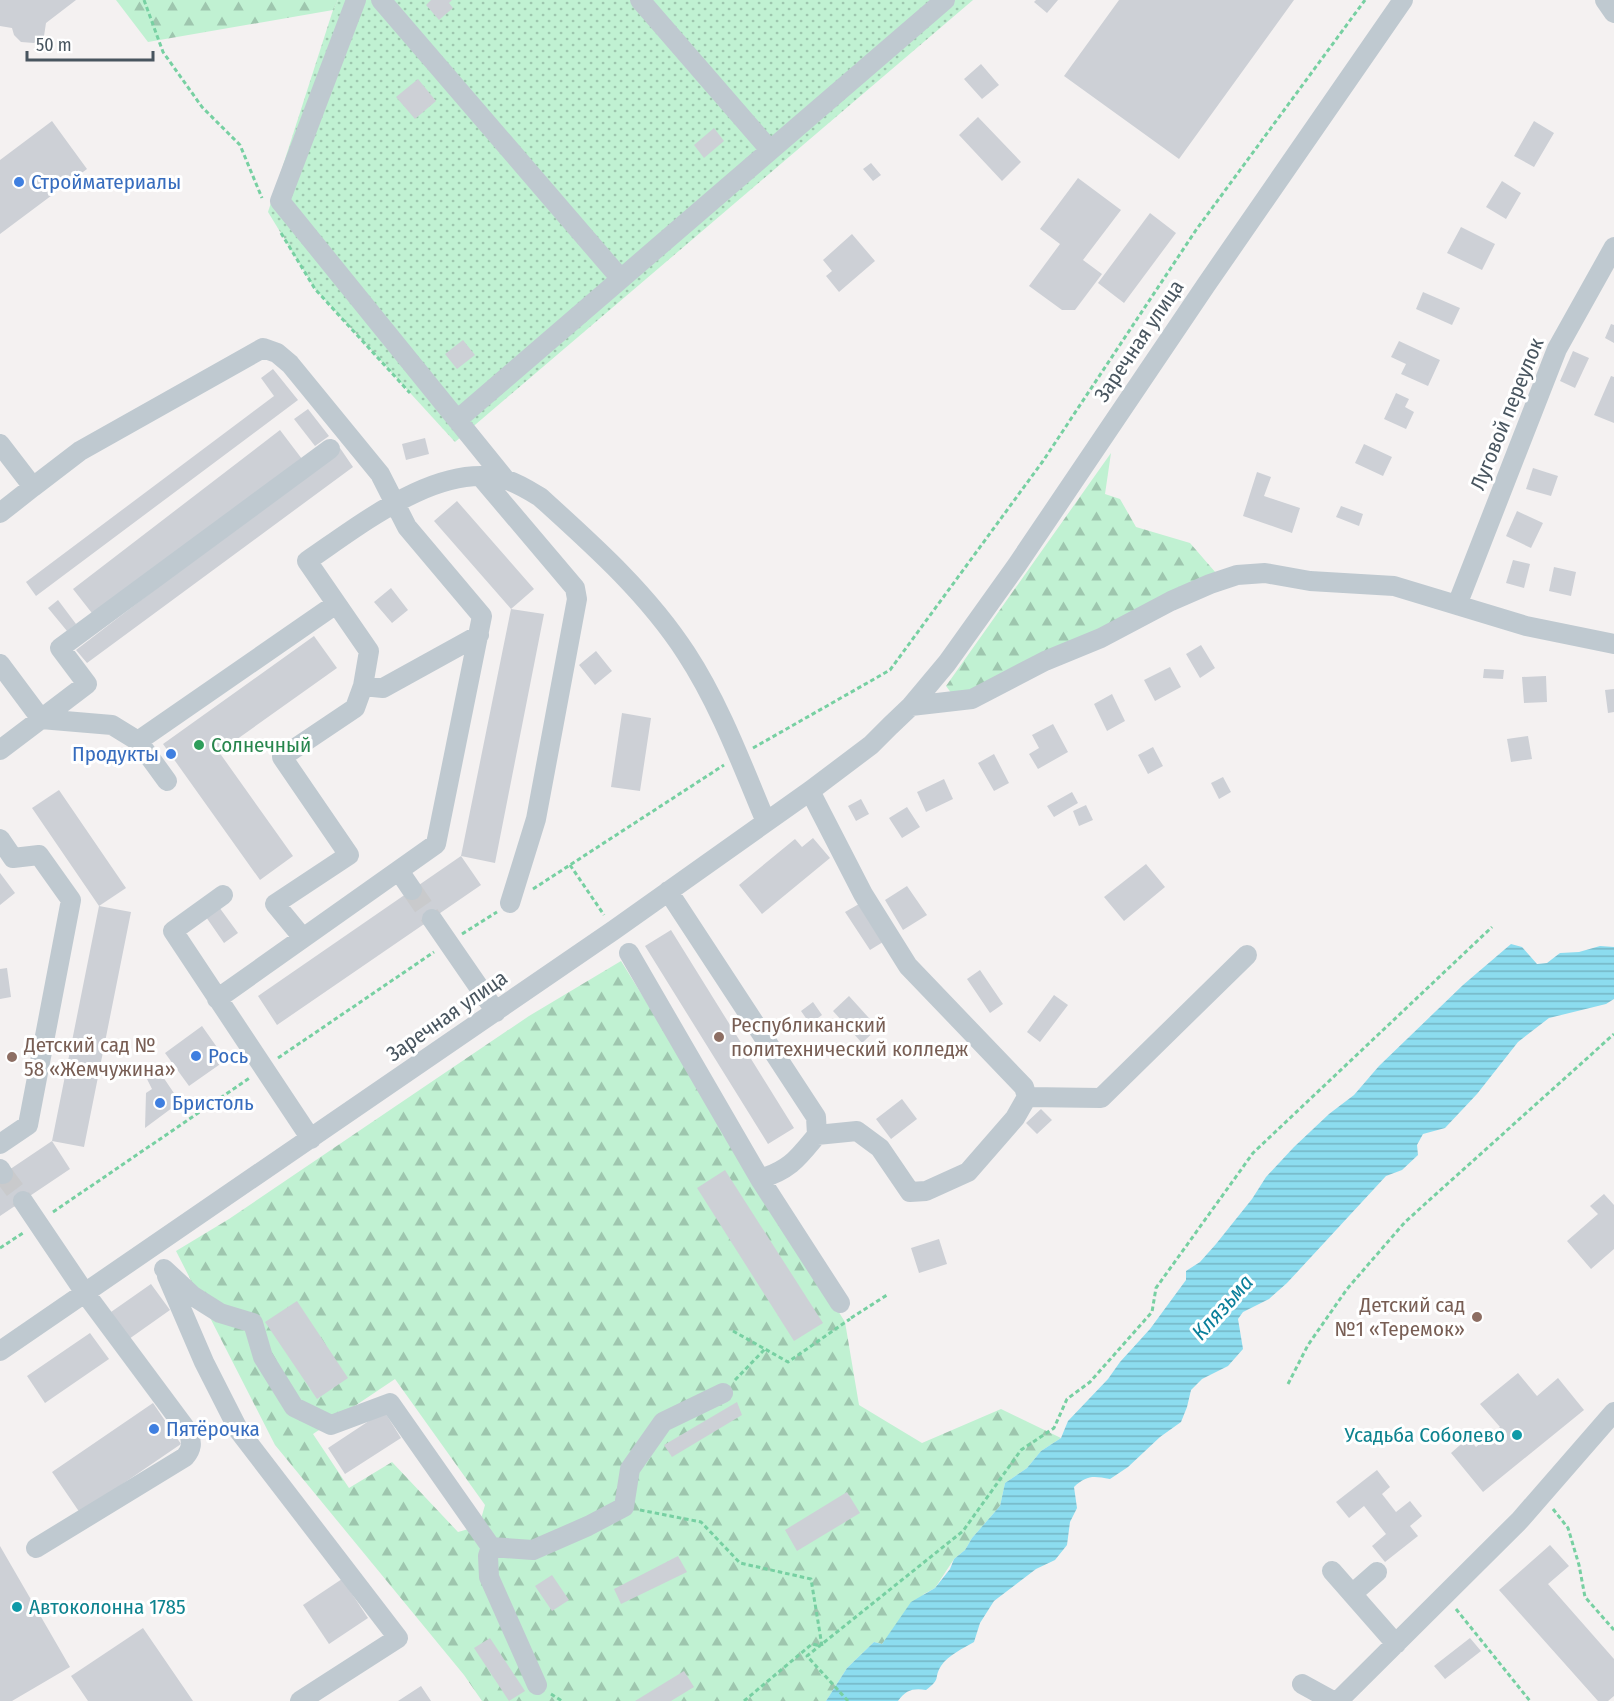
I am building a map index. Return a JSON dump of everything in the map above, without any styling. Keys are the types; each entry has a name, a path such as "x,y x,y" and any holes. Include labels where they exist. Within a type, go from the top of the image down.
{"street":[{"path":"356,0 280,201 505,479"},
{"path":"381,0 621,279"},
{"path":"640,0 770,150"},
{"name":"Заречная улица","path":"0,1351 496,1012 810,791 871,745 910,706 947,663 1017,565 1403,0"},
{"path":"1605,0 1614,13"},
{"path":"457,420 941,1"},
{"name":"Луговой переулок","path":"1457,605 1557,349 1614,247"},
{"path":"0,513 80,451 263,348 277,352 290,364 380,474 407,527 482,616 436,844 217,999"},
{"path":"0,444 33,487"},
{"path":"0,750 87,684 60,648 330,449"},
{"path":"303,938 275,904 349,855 282,757 354,708 363,686 369,651 307,561 394,504 441,481 481,477 505,479 521,485 540,497 640,593 690,660 739,756 766,822"},
{"path":"481,477 575,588 577,599 536,819 510,903"},
{"path":"910,706 972,699 1045,661 1101,638 1171,601 1237,575 1265,573 1310,581 1394,586 1526,626 1614,644"},
{"path":"138,741 336,604"},
{"path":"363,686 382,688 479,635"},
{"path":"0,664 41,719"},
{"path":"41,719 112,725 138,741 167,781"},
{"path":"810,791 864,894 908,966 1024,1087 1027,1097 1015,1118 968,1172 926,1191 910,1192 880,1148 857,1131 817,1134"},
{"path":"0,839 14,858 39,855 71,900 28,1125 0,1144"},
{"path":"399,871 412,890"},
{"path":"668,891 816,1117 817,1134 801,1155 781,1173 760,1179"},
{"path":"223,895 173,931 311,1139"},
{"path":"432,919 496,1012"},
{"path":"629,953 760,1179 846,1311"},
{"path":"1027,1097 1101,1098 1247,955"},
{"path":"22,1201 85,1293 189,1433 192,1443 185,1457 36,1548"},
{"path":"149,1249 164,1269 193,1296 220,1313 253,1323 263,1356 294,1407 331,1425 390,1403 491,1547"},
{"path":"164,1269 204,1362 239,1431 398,1638 300,1701"},
{"path":"491,1547 533,1550 624,1507 630,1468 663,1422 723,1393"},
{"path":"1338,1701 1445,1596 1510,1523 1542,1496 1614,1412"},
{"path":"491,1547 488,1556 489,1577 537,1685"},
{"path":"1332,1571 1396,1644"},
{"path":"1352,1594 1377,1572"},
{"path":"1302,1684 1333,1701"}],"path":[{"path":"144,0 163,52 202,107 240,145 264,202"},
{"path":"739,756 890,670 1043,461 1196,230 1365,0"},
{"path":"280,231 315,289 416,400"},
{"path":"570,865 610,924"},
{"path":"848,1701 807,1656 963,1531 1020,1449 1054,1428 1067,1399 1090,1382 1152,1312 1156,1288 1253,1153 1492,927"},
{"path":"1288,1384 1308,1345 1347,1289 1405,1222 1614,1034"},
{"path":"0,1248 264,1069"},
{"path":"733,1331 788,1362 846,1311 887,1295"},
{"path":"723,1393 765,1349"},
{"path":"1542,1496 1568,1528 1579,1565 1585,1597 1614,1630"},
{"path":"624,1507 700,1522 740,1563 811,1579 822,1646"},
{"path":"1445,1596 1530,1701"},
{"path":"744,1701 812,1644 822,1646"}],"green space":[{"path":"116,0 338,0 333,10 148,42"},
{"path":"338,0 973,0 455,442 315,289 268,212"},
{"path":"1111,453 1105,494 1120,499 1136,527 1190,543 1216,573 968,693 952,694 946,686"},
{"path":"621,961 845,1322 859,1405 922,1443 1001,1409 1061,1438 1041,1451 1027,1468 1005,1483 1000,1506 972,1538 965,1550 954,1559 935,1588 924,1594 882,1644 874,1642 847,1668 826,1701 482,1701 464,1675 275,1445 176,1251 229,1219 529,1016","holes":["395,1379 485,1505 479,1526 458,1532 392,1462 349,1488 313,1434"]}],"water":[{"name":"Клязьма","path":"1511,944 1522,947 1537,964 1547,963 1560,953 1579,952 1600,946 1614,947 1614,999 1606,1004 1549,1018 1518,1042 1477,1094 1445,1128 1423,1134 1417,1145 1418,1155 1402,1170 1386,1176 1287,1283 1269,1299 1243,1312 1238,1319 1243,1349 1228,1366 1202,1379 1191,1390 1181,1422 1160,1437 1128,1467 1110,1479 1090,1477 1074,1487 1077,1508 1070,1522 1067,1545 1055,1560 1036,1569 994,1601 980,1623 974,1642 944,1662 936,1681 931,1686 926,1690 910,1691 898,1701 826,1701 847,1668 874,1642 882,1644 911,1602 935,1588 950,1569 954,1559 965,1550 972,1538 1000,1506 1005,1483 1027,1468 1041,1451 1061,1438 1068,1421 1108,1379 1150,1329 1186,1280 1186,1271 1200,1262 1216,1244 1252,1199 1266,1177 1329,1114 1354,1095 1379,1066 1463,985"}],"building":[{"path":"0,0 76,0 46,23 44,36 34,43 21,42 14,35 12,28 0,26"},
{"path":"431,0 452,0 449,3 453,8 439,20 426,5"},
{"path":"1036,0 1058,0 1047,13 1034,2"},
{"path":"1119,0 1294,0 1179,159 1064,76"},
{"path":"981,64 999,85 982,99 964,79"},
{"path":"418,79 436,101 415,119 396,97"},
{"path":"978,117 1021,162 1002,181 959,135"},
{"path":"52,121 87,169 0,234 0,160"},
{"path":"1534,121 1554,133 1534,167 1514,156"},
{"path":"714,128 724,141 704,158 694,145"},
{"path":"871,163 881,175 873,181 863,169"},
{"path":"1078,178 1121,210 1083,260 1102,274 1075,310 1062,310 1029,286 1060,244 1040,229"},
{"path":"1502,181 1521,193 1506,219 1486,207"},
{"path":"1150,213 1176,233 1124,303 1098,283"},
{"path":"1461,227 1495,244 1482,270 1447,253"},
{"path":"852,234 875,261 839,292 826,276 832,271 823,260"},
{"path":"1423,292 1460,308 1452,325 1416,309"},
{"path":"1611,324 1614,325 1614,343 1605,338"},
{"path":"463,340 475,355 457,369 445,354"},
{"path":"1399,341 1440,360 1428,386 1401,374 1406,364 1391,357"},
{"path":"1573,351 1589,358 1575,388 1560,381"},
{"path":"273,369 298,400 36,596 26,582 274,396 261,378"},
{"path":"1611,376 1614,377 1614,423 1594,415"},
{"path":"1396,393 1409,399 1405,407 1414,412 1406,429 1384,419"},
{"path":"308,409 329,436 315,446 294,419"},
{"path":"280,430 302,459 95,617 73,589"},
{"path":"425,438 429,454 406,460 402,444"},
{"path":"1364,444 1392,457 1383,476 1355,463"},
{"path":"340,448 353,467 87,663 76,650"},
{"path":"1533,468 1558,476 1551,496 1526,489"},
{"path":"1257,472 1271,477 1264,496 1300,508 1292,533 1243,516"},
{"path":"457,501 534,589 511,609 434,521"},
{"path":"1341,506 1363,514 1359,526 1336,517"},
{"path":"1517,511 1543,523 1531,548 1506,536"},
{"path":"1513,560 1530,564 1524,588 1506,583"},
{"path":"1554,567 1576,572 1571,596 1549,591"},
{"path":"391,588 408,610 392,623 374,602"},
{"path":"58,600 76,624 67,631 48,608"},
{"path":"511,609 544,614 495,863 461,856"},
{"path":"314,636 337,668 219,752 293,856 260,880 163,744"},
{"path":"1201,645 1215,668 1200,678 1186,654"},
{"path":"596,651 612,671 595,685 579,665"},
{"path":"1170,667 1181,687 1155,701 1144,680"},
{"path":"1484,669 1504,670 1503,679 1483,678"},
{"path":"1546,676 1547,702 1524,703 1522,677"},
{"path":"1614,689 1614,712 1608,713 1605,690"},
{"path":"1112,694 1125,721 1107,731 1094,704"},
{"path":"622,713 651,718 640,791 611,787"},
{"path":"1053,724 1068,752 1038,769 1029,754 1039,748 1032,735"},
{"path":"1528,736 1532,759 1511,762 1507,739"},
{"path":"1153,747 1163,766 1148,774 1138,755"},
{"path":"994,754 1009,783 994,791 978,763"},
{"path":"1223,777 1231,792 1219,799 1211,783"},
{"path":"944,779 953,799 926,812 917,792"},
{"path":"59,790 126,888 99,906 32,808"},
{"path":"1072,792 1078,803 1054,817 1047,806"},
{"path":"861,799 869,814 856,821 848,806"},
{"path":"1086,805 1093,820 1079,826 1073,811"},
{"path":"907,807 920,827 902,838 889,818"},
{"path":"813,838 830,858 762,914 739,885 795,839 802,847"},
{"path":"461,856 481,885 277,1025 258,996"},
{"path":"1146,864 1165,887 1124,921 1104,897"},
{"path":"0,873 15,893 0,905"},
{"path":"907,886 927,915 903,930 885,900"},
{"path":"859,904 883,942 870,950 845,912"},
{"path":"99,906 131,912 84,1147 52,1141"},
{"path":"219,907 238,933 224,943 206,917"},
{"name":"Республиканский политехнический колледж","path":"671,930 794,1128 768,1144 645,946"},
{"path":"7,968 11,997 0,999 0,969"},
{"path":"980,970 1003,1004 990,1013 967,979"},
{"path":"1054,995 1068,1005 1040,1042 1027,1032"},
{"path":"849,996 878,1028 862,1043 833,1011"},
{"path":"813,1002 822,1015 810,1024 801,1011"},
{"name":"Рось","path":"202,1026 226,1060 189,1086 165,1053"},
{"path":"159,1071 180,1102 145,1128 146,1093 152,1089 147,1079"},
{"path":"902,1099 917,1119 891,1139 876,1119"},
{"path":"1041,1109 1052,1120 1037,1134 1026,1123"},
{"path":"52,1141 70,1169 0,1216 0,1176"},
{"path":"725,1170 823,1323 794,1341 697,1188"},
{"path":"1604,1194 1614,1205 1614,1249 1591,1269 1567,1241 1598,1214 1590,1206"},
{"path":"939,1239 947,1264 919,1273 911,1248"},
{"path":"151,1284 170,1310 129,1339 111,1312"},
{"path":"297,1301 348,1378 317,1399 265,1322"},
{"path":"90,1333 109,1359 45,1403 27,1376"},
{"path":"1518,1373 1537,1396 1558,1378 1584,1410 1483,1492 1451,1453 1468,1438 1476,1447 1500,1427 1480,1404"},
{"path":"737,1402 742,1415 672,1457 664,1445"},
{"path":"153,1403 181,1444 80,1513 52,1472"},
{"path":"384,1411 401,1438 345,1474 328,1448"},
{"path":"1377,1470 1390,1487 1382,1494 1396,1512 1410,1501 1422,1516 1410,1526 1418,1536 1385,1562 1372,1546 1386,1534 1364,1506 1349,1518 1336,1502"},
{"path":"847,1492 860,1513 797,1551 785,1530"},
{"path":"1550,1545 1569,1566 1548,1584 1614,1659 1614,1696 1608,1701 1598,1701 1499,1590"},
{"name":"Автоколонна 1785","path":"0,1546 70,1667 12,1701 0,1701"},
{"path":"678,1556 687,1572 621,1604 614,1589"},
{"path":"552,1575 569,1600 552,1611 535,1586"},
{"path":"342,1579 368,1618 329,1644 303,1605"},
{"path":"143,1628 193,1701 88,1701 71,1676"},
{"path":"490,1638 525,1691 509,1701 474,1648"},
{"path":"1470,1638 1481,1651 1445,1679 1434,1666"},
{"path":"684,1671 694,1687 671,1701 635,1701"},
{"path":"421,1686 431,1701 398,1701"}],"tunnel":[{"path":"412,890 432,919"},
{"path":"3,1174 23,1201"}],"place":[{"name":"Стройматериалы","path":"19,182"},
{"name":"Солнечный","path":"199,745"},
{"name":"Продукты","path":"171,754"},
{"name":"Республиканский политехнический колледж","path":"719,1037"},
{"name":"Рось","path":"196,1056"},
{"name":"Детский сад № 58 «Жемчужина»","path":"12,1057"},
{"name":"Бристоль","path":"160,1103"},
{"name":"Детский сад №1 «Теремок»","path":"1477,1317"},
{"name":"Пятёрочка","path":"154,1429"},
{"name":"Усадьба Соболево","path":"1517,1435"},
{"name":"Автоколонна 1785","path":"17,1607"}]}
